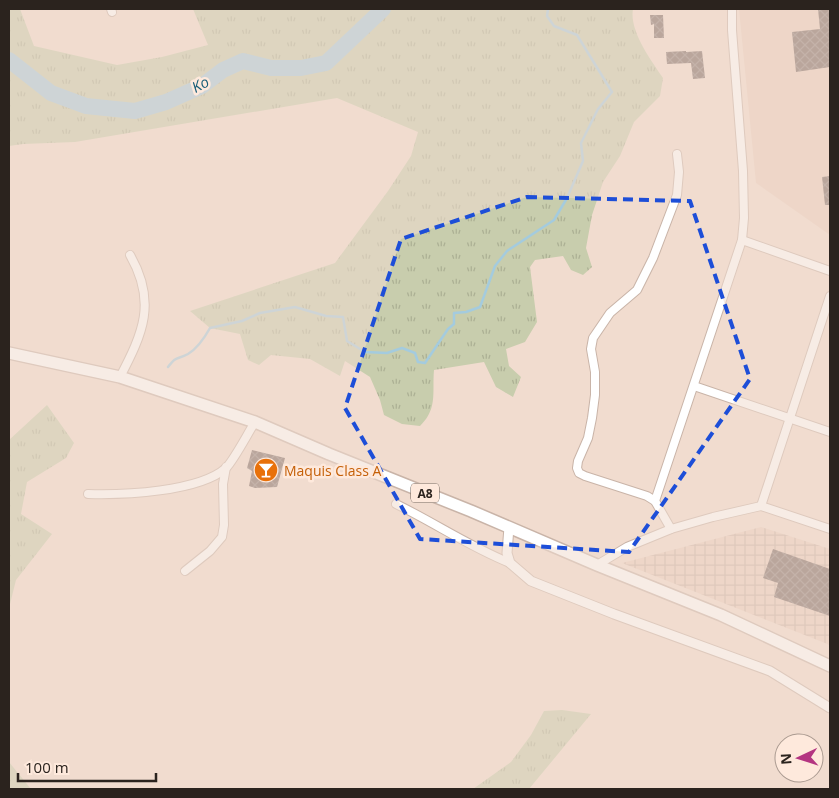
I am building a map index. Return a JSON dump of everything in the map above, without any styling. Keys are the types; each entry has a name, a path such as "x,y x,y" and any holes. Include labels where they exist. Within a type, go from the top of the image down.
{"main road":[{"name":"A8","path":"9,353 120,377 255,422 509,527 597,566 721,615 830,666"}],"street":[{"path":"655,501 742,240 744,218 743,171 732,9"},
{"path":"671,529 655,501 647,496 585,476 577,468 588,438 595,395 595,372 591,349 593,338 610,313 637,290 651,264 677,195 679,172 677,154"},
{"path":"742,240 830,271"},
{"path":"120,377 137,344 146,306 138,269 130,255"},
{"path":"761,506 830,296"},
{"path":"694,386 830,432"},
{"path":"186,571 210,551 222,537 224,525 223,484 226,467 255,422"},
{"path":"88,494 131,494 172,488 204,479 226,467"},
{"path":"396,504 481,550 510,563 531,581 548,589 770,671 830,708"},
{"path":"597,566 627,547 671,529 761,506 830,530"},
{"path":"509,527 507,553 510,563"}],"highlighted area":[{"path":"527,197 690,201 750,379 629,552 420,539 345,408 401,239"}],"shaded area":[{"path":"739,9 830,9 830,235 756,183"},
{"path":"761,527 830,549 830,645 622,563"}],"green space":[{"path":"9,9 20,9 34,46 117,65 162,57 208,45 193,9 633,9 634,27 647,54 663,78 660,96 634,122 620,156 603,182 592,215 586,248 592,267 583,275 571,270 563,256 535,260 530,267 537,322 525,342 506,349 509,366 521,377 513,397 496,387 484,362 434,370 432,406 430,413 420,426 402,424 384,415 370,377 345,361 340,376 310,359 271,355 259,365 248,360 240,334 210,328 190,311 335,263 388,191 411,156 418,132 337,98 75,142 9,146"},
{"path":"47,405 74,443 66,458 27,482 21,514 52,534 16,580 9,608 9,440"},
{"path":"562,710 591,714 529,789 473,789 511,762 531,735 544,711"},
{"path":"9,762 31,789 9,789"}],"building":[{"path":"818,9 830,9 830,67 796,72 792,32 820,29"},
{"path":"650,15 663,15 664,38 654,38 654,24 651,25"},
{"path":"702,51 705,78 693,79 691,63 667,64 666,52"},
{"path":"830,176 830,205 825,205 822,177"},
{"name":"Maquis Class A","path":"252,450 285,458 277,487 255,488 249,486 252,471 247,468"},
{"path":"773,549 830,569 830,616 774,597 778,583 763,578"}],"waterway":[{"name":"Ko","path":"9,60 51,93 86,106 135,111 166,102 202,86 223,70 243,61 271,68 301,68 326,63 383,9"},
{"path":"168,367 175,359 195,349 210,328 242,321 260,313 295,307 326,316 343,317 347,341 365,352 387,353 402,348 415,353 418,362 425,363 448,329 454,324 454,313 466,312 480,307 495,266 507,251 554,220 567,198 583,161 581,143 598,109 612,92 577,35 554,26 547,16 548,9"}],"place":[{"name":"Maquis Class A","path":"266,470"}]}
